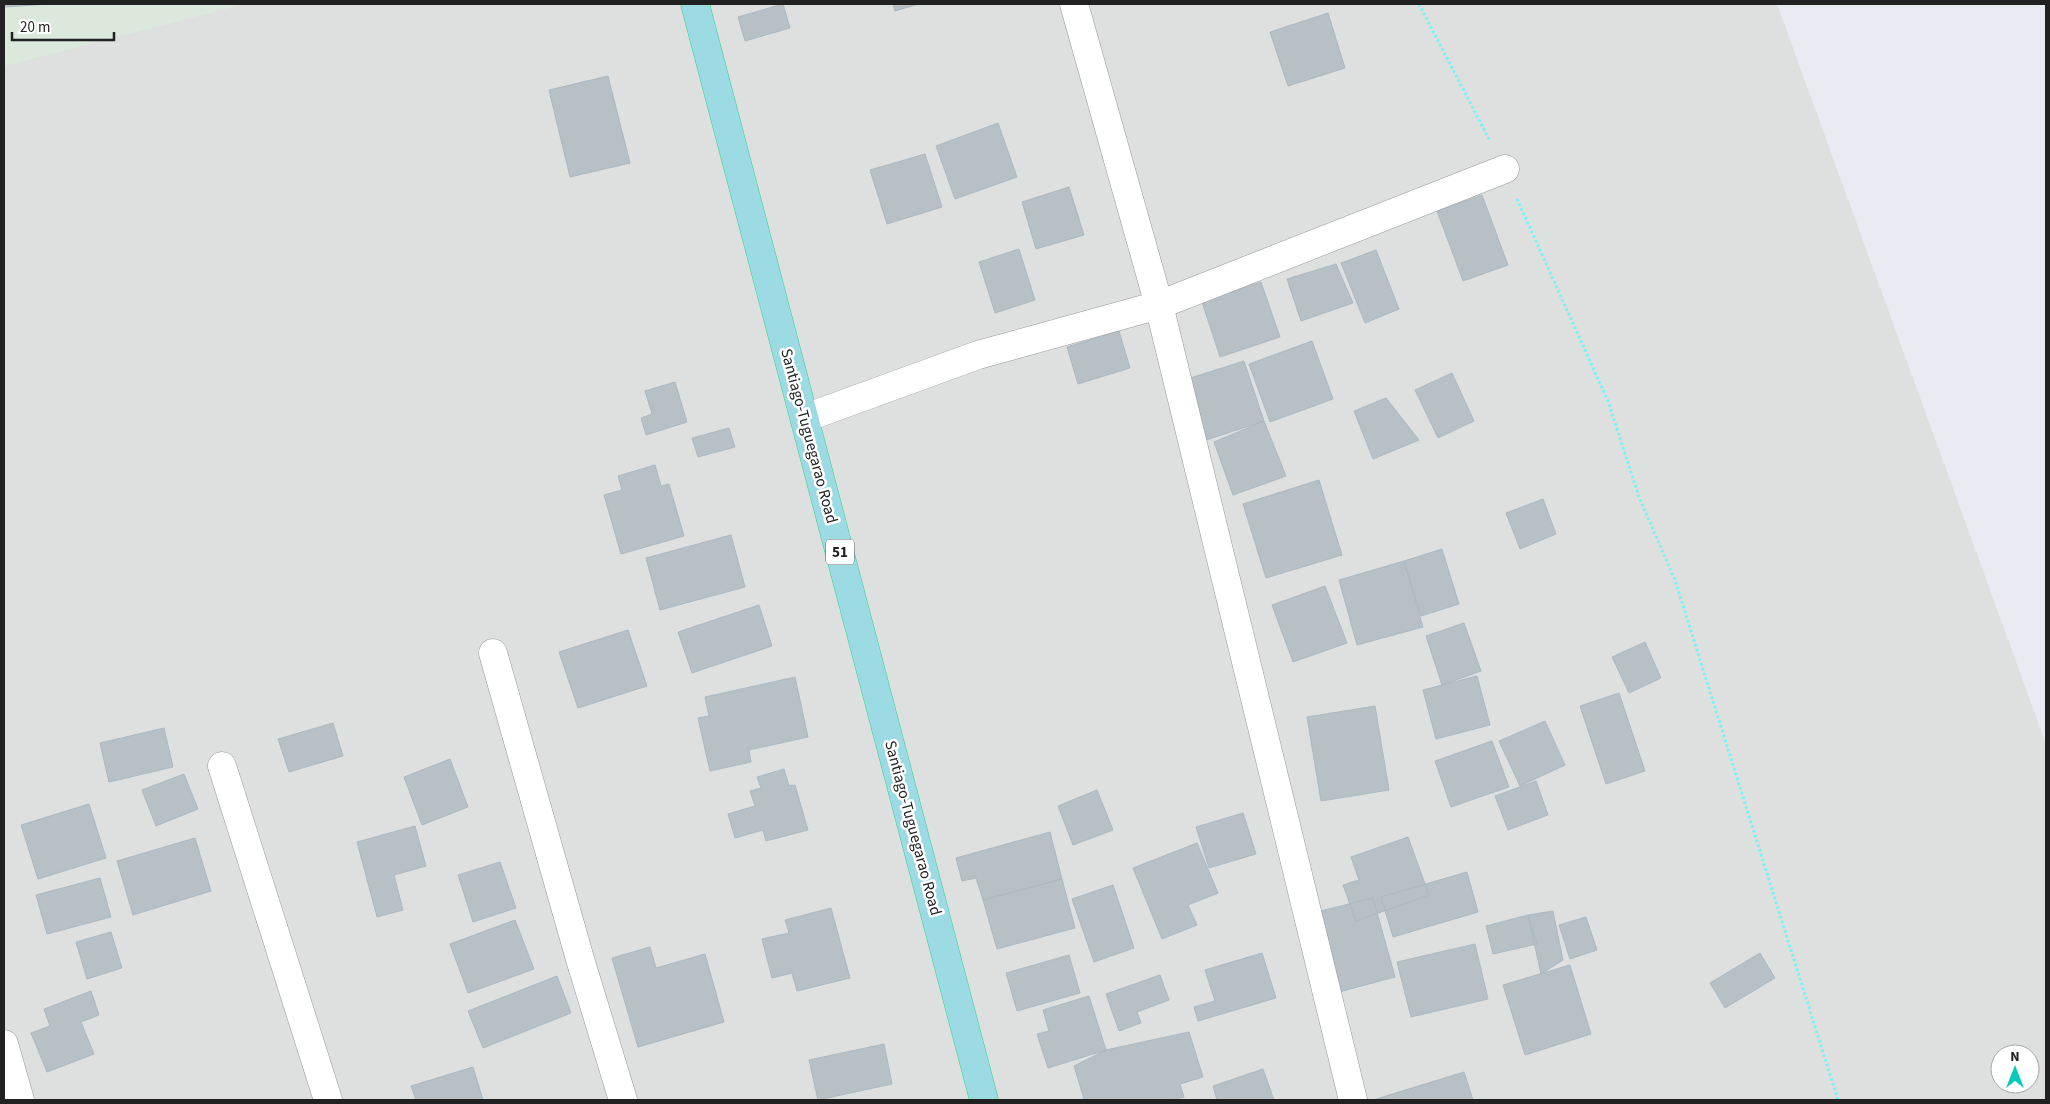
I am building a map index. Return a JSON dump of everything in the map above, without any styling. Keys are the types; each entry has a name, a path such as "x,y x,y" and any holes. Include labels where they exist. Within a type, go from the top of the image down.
{"highway":[{"name":"Santiago-Tuguegarao Road","path":"695,4 984,1100"}],"street":[{"path":"1074,4 1159,306 1352,1100"},
{"path":"804,418 978,355 1159,306 1505,170"},
{"path":"492,653 580,959 623,1100"},
{"path":"222,766 328,1100"},
{"path":"4,1044 20,1100"}],"path":[{"path":"1419,4 1505,170 1608,400 1639,497 1675,580 1838,1100"}],"shaded area":[{"path":"4,4 1777,4 2046,744 2046,1100 4,1100"},
{"path":"4,4 246,4 4,66"}],"building":[{"path":"4,4 49,4 4,7"},
{"path":"783,4 790,28 745,41 738,17"},
{"path":"893,4 919,4 895,11"},
{"path":"1328,13 1345,68 1288,86 1270,32"},
{"path":"608,76 630,163 570,177 549,90"},
{"path":"998,123 1017,177 955,199 936,146"},
{"path":"925,154 942,207 887,224 870,170"},
{"path":"1069,187 1084,235 1036,249 1022,202"},
{"path":"1482,195 1508,265 1463,281 1437,211"},
{"path":"1019,249 1035,300 995,313 979,262"},
{"path":"1376,250 1399,309 1365,323 1341,263"},
{"path":"1336,264 1353,303 1301,321 1287,279"},
{"path":"1261,282 1280,337 1220,357 1202,302"},
{"path":"1119,331 1130,368 1078,384 1067,347"},
{"path":"1312,341 1333,399 1270,422 1249,364"},
{"path":"1244,361 1264,421 1200,442 1181,381"},
{"path":"1452,373 1474,421 1438,438 1415,390"},
{"path":"675,382 687,422 646,435 641,418 652,414 645,391"},
{"path":"1386,398 1419,440 1373,459 1354,411"},
{"path":"1264,421 1286,476 1233,495 1214,442"},
{"path":"729,428 735,447 698,457 692,438"},
{"path":"655,465 661,486 669,484 684,536 621,554 604,495 622,490 618,476"},
{"path":"1319,480 1342,555 1266,578 1243,504"},
{"path":"1543,499 1556,534 1520,549 1506,513"},
{"path":"731,535 745,587 660,610 646,558"},
{"path":"1442,549 1459,604 1421,616 1404,561"},
{"path":"1404,561 1423,627 1357,645 1339,580"},
{"path":"1325,586 1347,643 1293,662 1272,605"},
{"path":"759,605 772,646 692,673 678,632"},
{"path":"1464,623 1481,671 1442,685 1426,636"},
{"path":"628,630 647,686 578,708 559,652"},
{"path":"1645,642 1661,678 1629,693 1612,657"},
{"path":"1477,676 1490,725 1436,739 1423,690"},
{"path":"795,677 808,737 749,750 751,762 710,771 698,718 709,716 705,697"},
{"path":"1619,693 1645,771 1606,784 1580,706"},
{"path":"1375,706 1389,790 1321,801 1307,717"},
{"path":"1545,721 1565,765 1520,786 1499,741"},
{"path":"333,723 343,756 289,772 278,739"},
{"path":"164,728 173,767 109,782 100,743"},
{"path":"1492,741 1509,787 1451,807 1435,761"},
{"path":"450,759 468,807 422,825 404,777"},
{"path":"784,769 789,786 795,785 808,830 766,841 763,830 735,838 728,814 755,806 750,791 761,788 757,777"},
{"path":"184,774 198,809 156,826 142,790"},
{"path":"1536,781 1548,815 1508,830 1495,796"},
{"path":"1097,790 1113,830 1073,845 1058,806"},
{"path":"89,804 106,858 38,879 21,825"},
{"path":"1243,813 1256,854 1209,868 1196,827"},
{"path":"415,826 426,866 394,875 403,910 377,917 357,842"},
{"path":"1050,832 1062,879 983,900 976,878 962,881 956,858"},
{"path":"1408,837 1429,895 1356,921 1343,885 1359,880 1351,857"},
{"path":"195,838 211,891 133,915 117,861"},
{"path":"1197,843 1218,893 1188,905 1197,925 1162,939 1133,868"},
{"path":"500,862 516,908 473,922 458,875"},
{"path":"1467,872 1478,912 1393,937 1381,897"},
{"path":"100,878 111,917 47,934 36,895"},
{"path":"1062,879 1075,928 997,949 983,900"},
{"path":"1113,885 1134,948 1094,962 1072,899"},
{"path":"1373,898 1395,977 1339,992 1317,912"},
{"path":"831,908 850,978 797,991 792,973 772,978 762,939 789,933 785,920"},
{"path":"1553,911 1563,960 1541,974 1528,915"},
{"path":"1528,915 1537,944 1493,954 1486,926"},
{"path":"1586,917 1597,950 1570,959 1559,925"},
{"path":"515,920 534,969 468,993 450,944"},
{"path":"111,932 122,968 87,979 76,942"},
{"path":"1475,944 1488,999 1411,1017 1397,962"},
{"path":"650,947 656,968 705,954 724,1022 638,1047 612,958"},
{"path":"1262,953 1276,998 1198,1021 1194,1007 1215,1001 1205,970"},
{"path":"1760,953 1775,978 1725,1008 1710,983"},
{"path":"1069,955 1080,993 1017,1011 1006,973"},
{"path":"1570,965 1591,1034 1525,1055 1503,985"},
{"path":"1160,975 1169,1000 1137,1012 1141,1023 1119,1031 1106,994"},
{"path":"557,976 571,1013 483,1048 468,1011"},
{"path":"91,991 99,1015 81,1022 94,1054 47,1072 31,1033 50,1026 44,1009"},
{"path":"1089,996 1106,1050 1048,1068 1037,1034 1049,1031 1043,1010"},
{"path":"1189,1032 1203,1077 1180,1084 1184,1097 1172,1100 1079,1100 1084,1099 1074,1066 1106,1050"},
{"path":"884,1044 892,1084 818,1100 809,1060"},
{"path":"473,1067 483,1100 416,1100 411,1086"},
{"path":"1263,1069 1274,1100 1217,1100 1213,1086"},
{"path":"1464,1072 1473,1100 1373,1100"}]}
